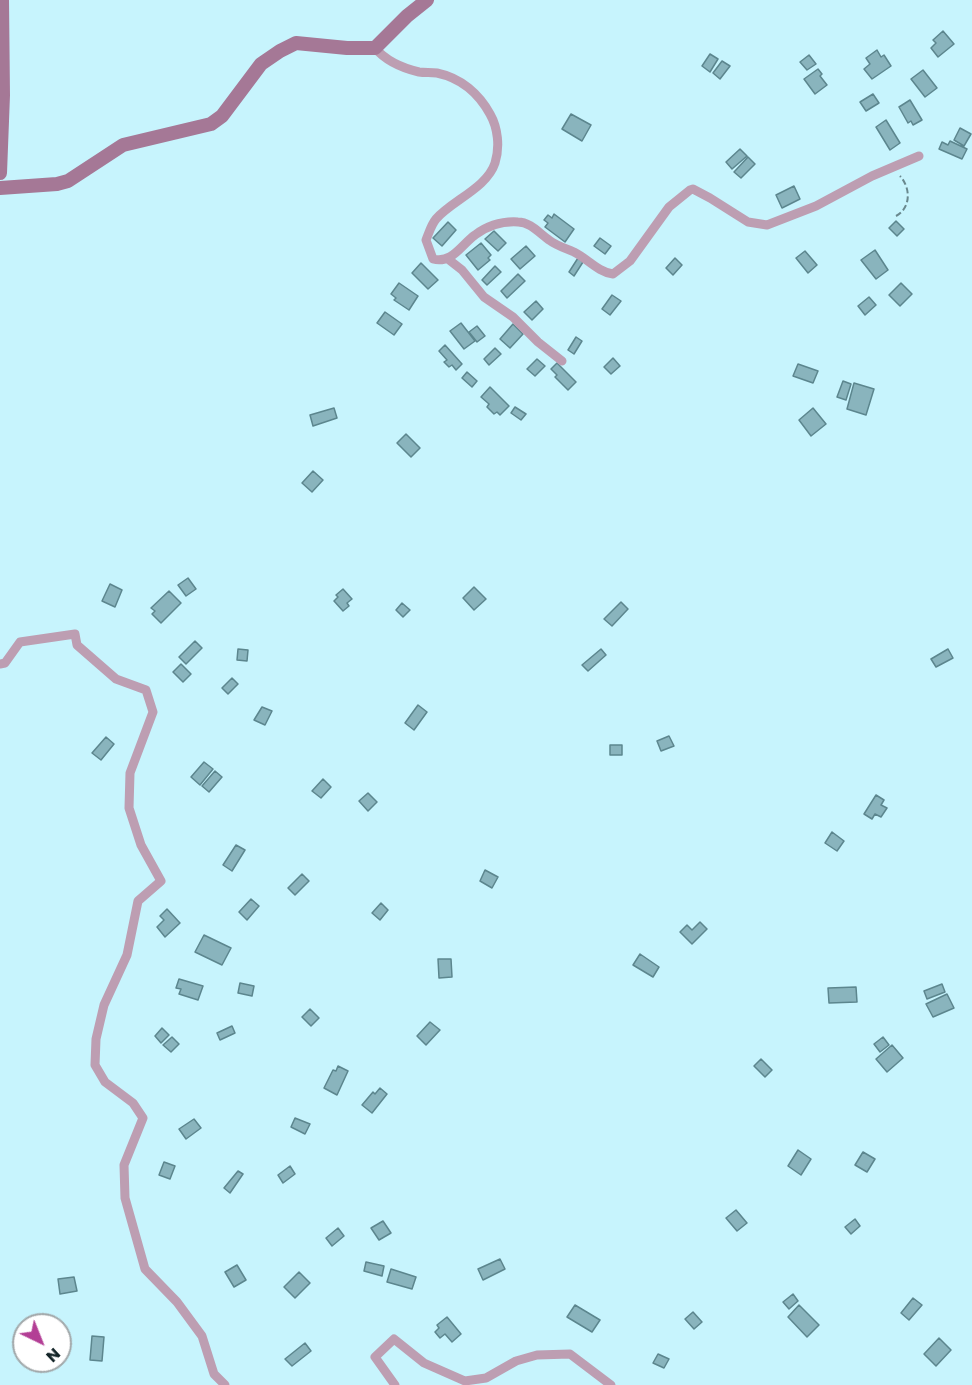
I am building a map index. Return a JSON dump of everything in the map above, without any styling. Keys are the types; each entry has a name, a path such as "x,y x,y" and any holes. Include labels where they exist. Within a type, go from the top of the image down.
{"street":[{"path":"0,173 3,94 2,0"},
{"path":"0,188 47,185 68,181 123,145 211,124 222,116 261,64 280,51 296,43 375,48 407,16 427,0"},
{"path":"375,48 383,57 401,66 420,72 438,73 462,83 480,96 496,124 498,133 495,162 492,169 470,194 432,223 426,240 433,259 441,261 448,259 487,227 520,222 526,223 551,242 574,252 604,273 613,274 630,261 669,207 690,190 693,189 710,198 748,222 767,225 816,206 872,176 919,156"},
{"path":"448,259 462,270 484,297 513,317 538,342 562,361"},
{"path":"0,664 5,663 20,642 75,634 77,645 116,679 146,690 153,712 130,773 129,808 141,844 161,881 138,901 126,955 104,1005 96,1039 95,1065 105,1082 133,1103 143,1118 124,1165 125,1198 145,1269 177,1302 202,1336 214,1374 225,1385"},
{"path":"395,1385 375,1357 394,1339 424,1363 465,1381 486,1378 516,1361 537,1355 570,1354 611,1385"}],"path":[{"path":"891,169 905,182 908,192 906,207 896,216"}],"building":[{"path":"943,31 954,44 938,57 931,48 936,43 933,40"},
{"path":"877,50 881,57 884,55 891,66 872,79 864,69 870,64 866,58"},
{"path":"710,54 718,59 710,72 702,66"},
{"path":"809,55 816,64 807,70 800,62"},
{"path":"722,61 730,66 720,79 713,73"},
{"path":"818,69 827,85 815,94 804,79"},
{"path":"923,70 937,88 925,97 911,79"},
{"path":"873,94 879,103 866,111 860,102"},
{"path":"910,100 922,120 913,125 911,121 908,123 899,107"},
{"path":"571,114 591,125 582,141 562,129"},
{"path":"886,120 900,143 890,150 876,127"},
{"path":"960,128 971,134 964,146 954,140"},
{"path":"950,141 967,149 962,159 939,149 942,142 948,145"},
{"path":"740,149 747,156 732,169 726,162"},
{"path":"748,157 755,164 741,178 734,172"},
{"path":"794,186 800,199 782,208 776,195"},
{"path":"554,214 574,229 565,242 545,227 548,223 544,220 548,215 552,218"},
{"path":"896,221 904,229 897,236 889,228"},
{"path":"448,222 456,230 442,246 433,238"},
{"path":"494,231 506,243 498,251 485,239"},
{"path":"600,238 611,246 605,254 594,246"},
{"path":"481,243 491,255 488,258 490,260 478,270 466,255"},
{"path":"526,246 535,256 520,269 511,259"},
{"path":"875,250 888,270 876,279 861,260"},
{"path":"805,251 817,265 808,273 796,258"},
{"path":"578,258 583,262 574,276 569,272"},
{"path":"675,258 682,265 673,275 666,268"},
{"path":"421,263 438,280 428,289 412,273"},
{"path":"495,266 501,272 487,285 482,280"},
{"path":"518,274 525,281 507,298 501,291"},
{"path":"399,283 418,296 409,310 394,300 396,298 391,294"},
{"path":"901,283 912,294 900,306 889,295"},
{"path":"612,295 621,301 610,315 602,309"},
{"path":"869,297 876,305 865,315 858,306"},
{"path":"536,301 543,309 532,320 524,312"},
{"path":"385,312 402,324 394,335 377,323"},
{"path":"461,323 475,341 464,349 450,331"},
{"path":"513,324 523,334 510,348 500,339"},
{"path":"477,326 485,336 477,342 469,332"},
{"path":"576,337 582,341 574,354 568,350"},
{"path":"445,345 462,364 456,370 452,365 449,367 444,362 447,360 439,351"},
{"path":"495,348 501,354 489,365 484,359"},
{"path":"613,358 620,366 611,374 604,367"},
{"path":"537,359 545,366 535,376 527,369"},
{"path":"557,363 576,382 568,390 555,377 557,375 551,369"},
{"path":"798,364 818,371 813,383 793,376"},
{"path":"467,372 477,381 472,387 462,378"},
{"path":"843,381 851,384 846,400 837,397"},
{"path":"854,383 874,389 866,415 847,409"},
{"path":"490,387 509,406 500,415 497,412 494,414 487,407 489,404 481,397"},
{"path":"515,407 526,414 521,420 511,413"},
{"path":"334,408 337,418 313,426 310,415"},
{"path":"813,408 826,424 811,436 799,420"},
{"path":"406,434 420,448 411,457 397,443"},
{"path":"313,471 323,480 312,492 302,483"},
{"path":"188,578 196,589 186,596 178,585"},
{"path":"110,584 122,590 115,607 102,601"},
{"path":"474,587 486,599 474,610 463,598"},
{"path":"343,589 352,599 343,611 334,601 338,597 336,595"},
{"path":"169,591 181,603 161,623 152,614 155,611 151,608"},
{"path":"621,602 628,609 612,626 604,619"},
{"path":"402,603 410,610 403,617 396,610"},
{"path":"195,641 202,648 186,664 179,657"},
{"path":"238,649 248,650 247,661 237,660"},
{"path":"601,649 606,655 588,671 582,665"},
{"path":"948,649 953,658 936,667 931,659"},
{"path":"181,664 191,674 183,682 173,672"},
{"path":"232,678 238,684 228,694 222,688"},
{"path":"418,705 427,712 414,730 405,723"},
{"path":"262,707 272,711 265,725 254,720"},
{"path":"669,736 674,746 661,751 657,741"},
{"path":"106,737 114,744 101,760 92,753"},
{"path":"610,745 622,745 622,755 610,755"},
{"path":"204,762 213,769 200,785 191,777"},
{"path":"215,771 222,777 209,792 202,786"},
{"path":"323,779 331,787 321,798 312,791"},
{"path":"368,793 377,802 368,811 359,801"},
{"path":"876,795 884,800 881,805 887,808 881,817 875,814 872,819 864,814"},
{"path":"832,832 844,841 837,851 825,843"},
{"path":"236,845 245,850 232,871 223,865"},
{"path":"485,870 498,877 492,888 480,881"},
{"path":"302,874 309,881 295,895 288,888"},
{"path":"251,899 259,906 247,920 239,912"},
{"path":"381,903 388,910 380,920 372,913"},
{"path":"167,909 180,923 165,937 157,927 164,920 160,916"},
{"path":"700,922 707,929 692,944 680,932 687,925 692,930"},
{"path":"204,935 231,948 222,965 195,952"},
{"path":"640,954 659,967 653,977 633,965"},
{"path":"438,959 451,959 452,977 439,978"},
{"path":"179,979 203,986 198,1000 179,994 181,989 176,988"},
{"path":"240,983 254,986 252,996 238,993"},
{"path":"942,984 945,992 927,999 924,991"},
{"path":"856,987 857,1002 829,1003 828,988"},
{"path":"947,994 954,1008 933,1017 926,1004"},
{"path":"310,1009 319,1018 311,1026 302,1017"},
{"path":"430,1022 440,1030 426,1045 417,1036"},
{"path":"232,1026 235,1033 220,1040 217,1033"},
{"path":"162,1028 169,1035 161,1043 155,1036"},
{"path":"172,1037 179,1044 171,1052 163,1045"},
{"path":"883,1037 889,1045 880,1052 874,1044"},
{"path":"892,1045 903,1058 887,1072 876,1059"},
{"path":"761,1059 772,1070 765,1077 754,1066"},
{"path":"338,1066 348,1071 337,1095 324,1088 333,1070 336,1071"},
{"path":"380,1088 387,1094 372,1113 362,1105 373,1092 375,1094"},
{"path":"295,1118 310,1124 305,1134 291,1127"},
{"path":"194,1119 201,1128 186,1139 179,1129"},
{"path":"798,1150 811,1159 801,1175 788,1166"},
{"path":"863,1152 875,1159 867,1172 855,1165"},
{"path":"164,1162 175,1166 170,1179 159,1175"},
{"path":"290,1166 295,1174 283,1183 278,1175"},
{"path":"238,1171 243,1174 230,1193 224,1188"},
{"path":"736,1210 747,1223 737,1231 726,1218"},
{"path":"855,1219 860,1226 851,1234 845,1227"},
{"path":"383,1221 391,1233 379,1240 371,1228"},
{"path":"338,1228 344,1236 332,1246 326,1238"},
{"path":"500,1259 505,1269 483,1280 478,1269"},
{"path":"366,1262 384,1266 382,1276 364,1271"},
{"path":"237,1265 246,1280 234,1287 225,1272"},
{"path":"391,1269 416,1277 412,1289 387,1282"},
{"path":"299,1272 310,1283 295,1298 284,1287"},
{"path":"74,1277 77,1291 60,1294 58,1279"},
{"path":"793,1294 798,1301 789,1309 783,1302"},
{"path":"913,1298 922,1305 909,1320 901,1313"},
{"path":"575,1305 600,1320 592,1332 567,1317"},
{"path":"799,1305 819,1325 807,1337 788,1317"},
{"path":"693,1312 702,1322 694,1329 685,1319"},
{"path":"447,1317 461,1334 452,1342 445,1334 440,1338 435,1332 439,1328 437,1325"},
{"path":"92,1336 104,1337 102,1361 90,1360"},
{"path":"939,1338 951,1350 936,1366 924,1354"},
{"path":"305,1343 311,1351 292,1366 285,1359"},
{"path":"658,1354 669,1359 664,1368 653,1363"}]}
